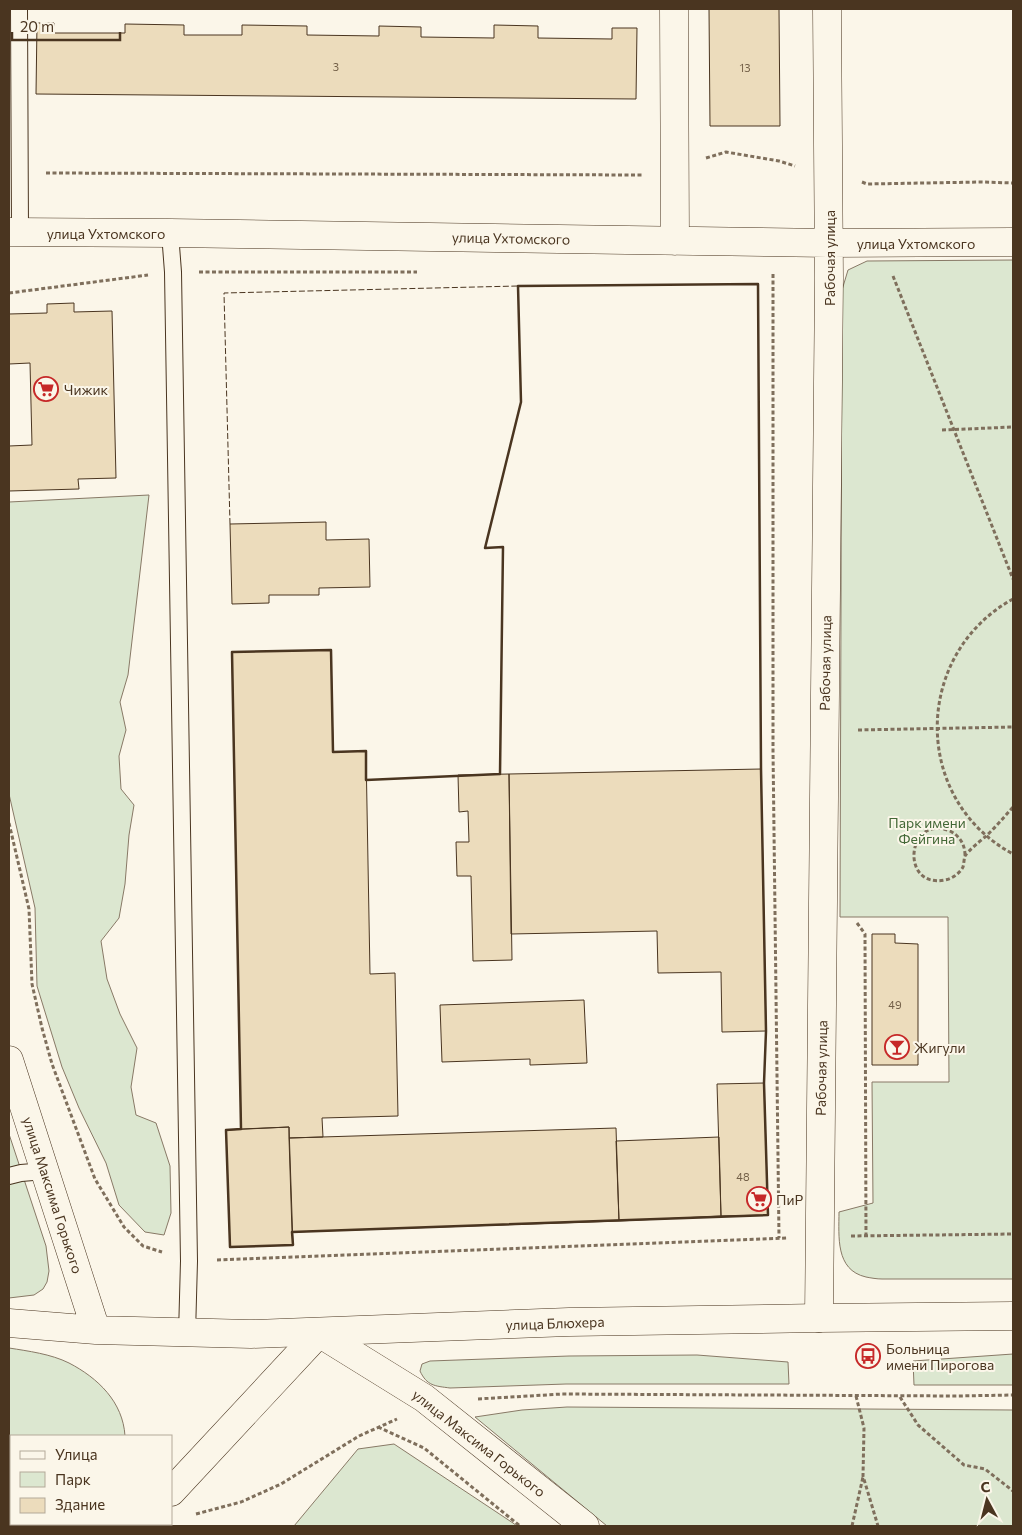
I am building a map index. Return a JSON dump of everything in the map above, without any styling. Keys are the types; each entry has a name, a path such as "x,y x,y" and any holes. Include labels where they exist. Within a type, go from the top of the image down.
{"street":[{"path":"674,9 675,241"},
{"name":"Рабочая улица","path":"819,1318 829,278 828,9"},
{"name":"улица Ухтомского","path":"14,232 828,243 1013,242"},
{"name":"улица Максима Горького","path":"9,1060 96,1330"},
{"name":"улица Блюхера","path":"9,1323 96,1330 187,1334 251,1334 319,1333 560,1322 1013,1316"},
{"path":"172,1491 319,1333"},
{"name":"улица Максима Горького","path":"319,1333 424,1398 585,1526"}],"lane":[{"path":"14,232 20,173 19,9"},
{"path":"170,233 189,1261 187,1334"},
{"path":"9,1176 45,1171"}],"path":[{"path":"20,173 675,175"},
{"path":"9,293 172,272"},
{"path":"773,274 773,750 779,1238"},
{"path":"892,274 1013,579"},
{"path":"942,430 1013,427"},
{"path":"1013,599 1001,605 982,620 966,638 953,658 944,680 938,704 936,728 938,752 954,796 968,816 986,835 1013,854"},
{"path":"852,730 1013,727"},
{"path":"965,855 965,849 961,840 954,833 936,829 927,832 919,838 914,847 913,856 915,865 921,874 929,879 938,881 948,880 962,868 965,855 1013,806"},
{"path":"9,823 29,909 32,984 52,1064 95,1179 124,1227 143,1246 189,1261 779,1238 1013,1234"},
{"path":"191,1516 241,1502 281,1484 378,1426 433,1405 485,1398 562,1394 1013,1396"},
{"path":"852,1526 863,1476 864,1428 856,1396"},
{"path":"900,1396 918,1425 964,1465 986,1469 1013,1491"},
{"path":"378,1426 424,1448 520,1526"},
{"path":"863,1476 878,1526"}],"green space":[{"name":"Парк имени Фейгина","path":"1013,260 1013,1279 882,1279 866,1277 856,1273 844,1260 839,1241 839,1212 873,1203 872,1082 949,1082 948,917 840,917 842,290 848,270 867,261"},
{"path":"149,495 128,675 120,702 126,730 119,756 121,789 134,805 119,918 101,941 107,979 120,1014 137,1048 131,1087 136,1115 156,1123 170,1166 171,1213 164,1235 145,1232 119,1205 106,1163 79,1108 62,1067 37,986 35,908 9,794 9,502"},
{"path":"9,1134 46,1246 49,1271 47,1282 43,1289 34,1295 9,1298"},
{"path":"9,1348 55,1357 90,1376 107,1392 114,1402 123,1424 125,1435 10,1435 10,1525 102,1525 9,1526"},
{"path":"1013,1354 1013,1385 914,1385 913,1361"},
{"path":"697,1355 788,1362 789,1384 566,1384 450,1388 432,1384 426,1380 420,1371 422,1364 430,1361 569,1356"},
{"path":"567,1407 1013,1410 1013,1526 607,1526 475,1417 522,1410"},
{"path":"394,1444 517,1526 294,1526 358,1449"}],"building":[{"path":"709,9 779,9 780,126 710,126"},
{"path":"37,23 54,23 54,33 125,33 125,24 184,25 184,35 242,35 242,25 307,26 307,35 379,36 379,26 421,27 421,37 494,38 494,25 538,26 538,38 612,39 612,28 637,28 636,99 36,94"},
{"path":"74,303 74,312 112,311 116,478 78,479 79,489 9,491 9,446 32,445 30,363 9,364 9,314 47,313 47,304"},
{"path":"326,522 326,540 369,539 370,587 319,588 319,595 269,595 269,603 232,604 230,524"},
{"path":"331,650 333,752 366,751 370,974 395,973 398,1116 322,1118 323,1137 289,1138 289,1127 241,1129 232,652"},
{"path":"761,769 766,1031 722,1032 721,972 658,973 657,931 511,934 509,774"},
{"path":"509,774 512,960 473,961 471,876 457,876 456,842 469,842 468,811 459,812 458,775"},
{"path":"872,934 895,934 895,943 918,944 918,1065 872,1065"},
{"path":"584,1000 587,1063 530,1065 530,1059 442,1062 440,1005"},
{"path":"764,1083 768,1215 721,1216 717,1084"},
{"path":"289,1127 293,1245 230,1247 226,1130"},
{"path":"616,1128 619,1221 292,1232 289,1138"},
{"path":"719,1137 721,1216 619,1221 616,1141"}],"fence":[{"path":"230,524 224,293 518,286"}],"wall":[{"path":"758,284 761,769 766,1031 764,1083 768,1215 292,1232 293,1245 230,1247 226,1130 241,1129 232,652 331,650 333,752 366,751 366,780 500,774 503,547 485,548 521,402 518,286 758,284"}],"place":[{"name":"Чижик","path":"46,389"},
{"name":"Жигули","path":"897,1047"},
{"name":"ПиР","path":"759,1199"},
{"name":"Больница имени Пирогова","path":"868,1356"}]}
